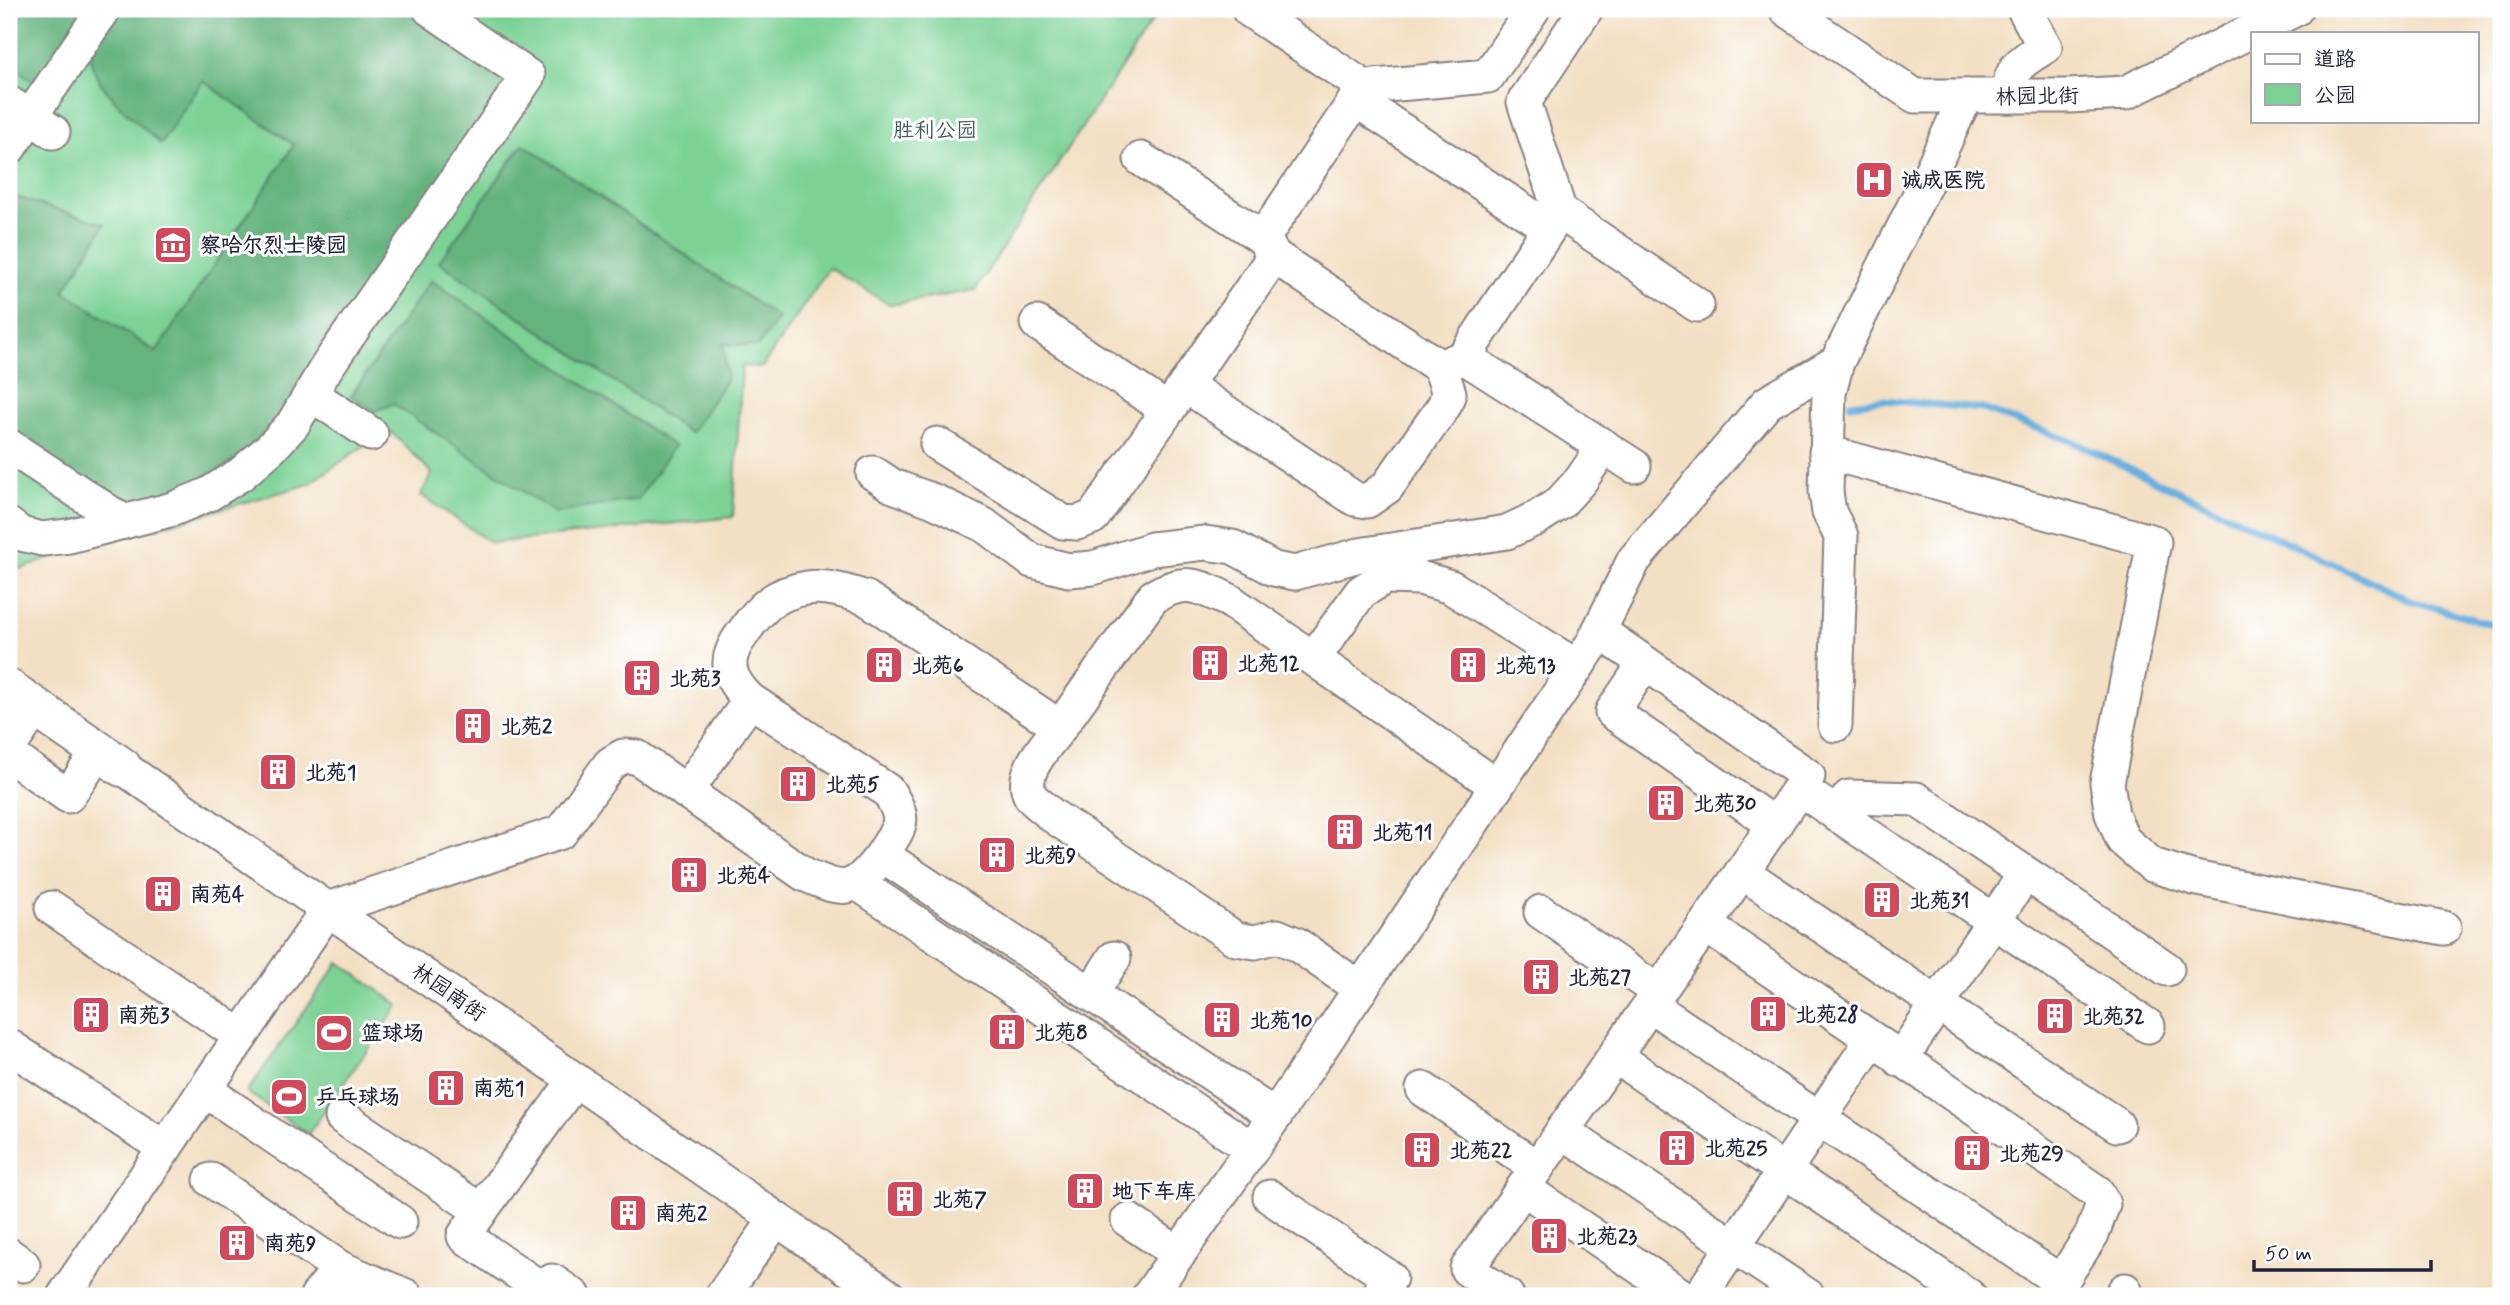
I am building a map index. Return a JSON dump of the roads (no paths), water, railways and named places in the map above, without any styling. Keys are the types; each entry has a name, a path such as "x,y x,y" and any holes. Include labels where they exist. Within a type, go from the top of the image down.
{"main road":[{"name":"林园南街","path":"22,698 110,759"}],"street":[{"path":"9,148 104,9"},
{"path":"9,525 21,534 42,539 69,536 173,509 209,494 241,474 293,424 312,396 326,368 528,76 430,9"},
{"path":"1360,94 1488,76 1533,9"},
{"path":"1037,323 1177,398 1355,499 1367,501 1373,498 1387,487 1444,406 1449,393 1452,362 1554,220 1524,102 1586,9"},
{"name":"林园北街","path":"1786,9 1915,96 2125,93 2296,9"},
{"path":"2008,96 2009,81 2019,62 2045,47 2024,9"},
{"path":"1249,10 1360,94 1554,220 1698,305"},
{"path":"937,444 1063,522 1077,523 1093,517 1177,398 1360,94"},
{"path":"1835,725 1841,536 1829,513 1826,492 1829,393 1837,362 1966,96"},
{"path":"1141,159 1268,247 1452,362 1604,446 1634,466"},
{"path":"1149,1296 1275,1116 1577,667 1599,631 1634,560 1767,403 1837,362"},
{"path":"312,396 371,434"},
{"path":"9,446 124,522"},
{"path":"873,473 893,486 934,500 984,525 1032,561 1069,570 1093,568 1152,550 1205,543 1233,547 1274,569 1295,573 1336,560 1377,552 1507,532 1537,518 1560,503 1581,480 1604,446"},
{"path":"1826,452 2154,542 2107,783 2112,814 2123,840 2152,865 2194,878 2444,928"},
{"path":"1373,498 1377,552"},
{"path":"1084,520 1093,568"},
{"path":"1313,659 1361,593 1385,577 1420,578 1451,587 1577,667"},
{"path":"1361,989 1296,944 1277,936 1255,942 1236,939 1050,814 1030,795 1027,779 1031,768 1153,597 1172,586 1200,586 1220,596 1497,786"},
{"path":"64,1296 328,909 561,832 610,764 624,756 637,757 804,874 830,886 849,887 866,876 900,826 900,811 888,791 750,700 735,685 729,664 736,643 760,609 786,592 810,587 839,590 866,598 1060,727"},
{"path":"1507,1296 1467,1269 1808,776 1599,631"},
{"path":"1645,663 1612,712 1775,825"},
{"path":"9,747 22,698"},
{"path":"686,792 750,700"},
{"path":"9,755 68,796 110,759"},
{"name":"林园南街","path":"110,759 888,1296"},
{"path":"1800,789 2148,1026"},
{"path":"1837,815 1849,797 1916,799 2167,969"},
{"path":"882,855 1275,1116"},
{"path":"1742,872 2117,1125"},
{"path":"1900,1060 2025,874"},
{"path":"857,883 1252,1149"},
{"path":"52,908 241,1037"},
{"path":"1541,912 2054,1291"},
{"path":"1705,925 2097,1192 2103,1204 2092,1234 2054,1291"},
{"path":"1091,993 1114,958"},
{"path":"1700,1296 1872,1041"},
{"path":"9,1046 165,1148"},
{"path":"1615,1056 1969,1296"},
{"path":"553,1287 464,1236 575,1080"},
{"path":"1423,1089 1530,1178 1682,1296"},
{"path":"205,1090 400,1222"},
{"path":"342,1117 481,1211"},
{"path":"1562,1132 1808,1296"},
{"path":"211,1180 340,1268 406,1296"},
{"path":"1270,1196 1390,1278 1381,1292 1388,1296"},
{"path":"722,1296 776,1219"},
{"path":"1128,1220 1179,1254"},
{"path":"317,1296 340,1268"},
{"path":"2020,1280 2054,1291"}],"waterway":[{"path":"1850,404 1882,400 1983,409 2073,442 2412,601 2501,627"}],"place":[{"name":"诚成医院","path":"1874,180"},
{"name":"察哈尔烈士陵园","path":"173,245"},
{"name":"北苑12","path":"1210,663"},
{"name":"北苑6","path":"884,665"},
{"name":"北苑13","path":"1468,665"},
{"name":"北苑3","path":"642,678"},
{"name":"北苑2","path":"473,726"},
{"name":"北苑1","path":"278,772"},
{"name":"北苑5","path":"798,784"},
{"name":"北苑30","path":"1666,803"},
{"name":"北苑11","path":"1345,832"},
{"name":"北苑9","path":"997,855"},
{"name":"北苑4","path":"689,875"},
{"name":"南苑4","path":"163,894"},
{"name":"北苑31","path":"1882,900"},
{"name":"北苑27","path":"1541,977"},
{"name":"北苑28","path":"1768,1014"},
{"name":"南苑3","path":"91,1015"},
{"name":"北苑32","path":"2055,1016"},
{"name":"北苑10","path":"1222,1020"},
{"name":"北苑8","path":"1007,1032"},
{"name":"篮球场","path":"334,1033"},
{"name":"南苑1","path":"446,1088"},
{"name":"乒乓球场","path":"289,1097"},
{"name":"北苑25","path":"1677,1148"},
{"name":"北苑22","path":"1422,1150"},
{"name":"北苑29","path":"1972,1153"},
{"name":"地下车库","path":"1085,1191"},
{"name":"北苑7","path":"905,1199"},
{"name":"南苑2","path":"628,1213"},
{"name":"北苑23","path":"1549,1236"},
{"name":"南苑9","path":"237,1243"}],"park label":[{"name":"胜利公园","path":"935,130"}]}
